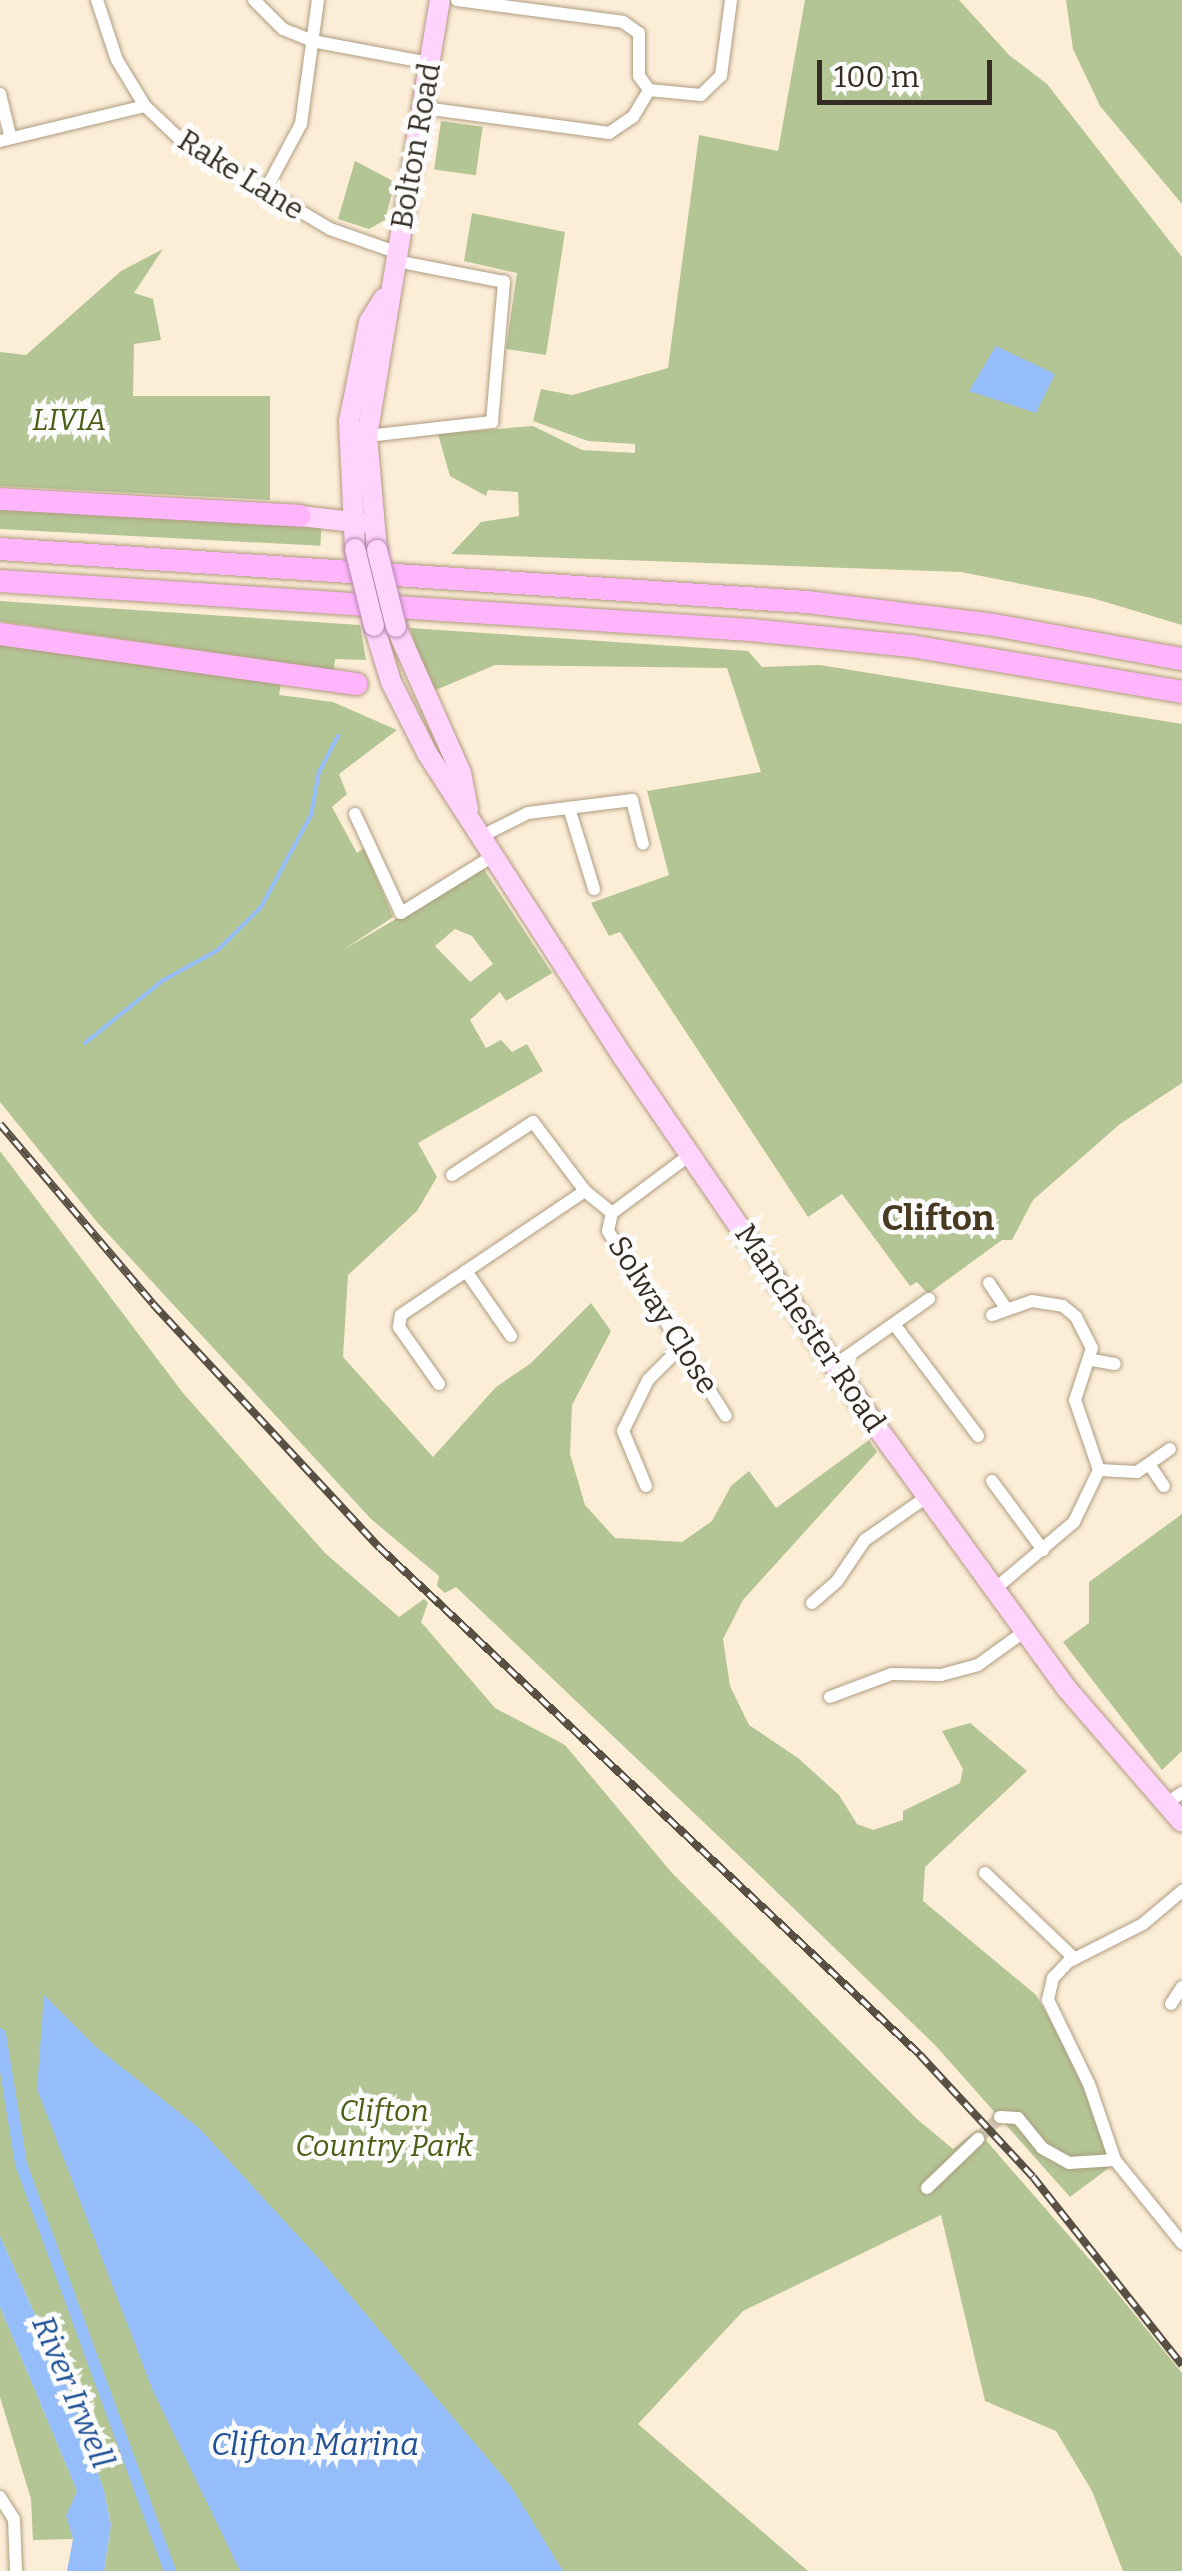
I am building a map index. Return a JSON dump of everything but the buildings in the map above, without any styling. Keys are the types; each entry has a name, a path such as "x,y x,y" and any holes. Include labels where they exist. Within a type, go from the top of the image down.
{"highway":[{"path":"0,499 300,516"},
{"path":"0,549 806,602 994,625 1182,659"},
{"path":"0,581 786,634 1071,669 1182,692"},
{"path":"0,634 358,684"}],"main road":[{"name":"Bolton Road","path":"376,543 367,436 388,291 424,108 440,0"},
{"name":"Bolton Road","path":"355,549 347,482 354,384 369,322 388,291"},
{"path":"300,516 327,503 347,482"},
{"path":"300,516 350,520 376,543"},
{"name":"Manchester Road","path":"376,543 396,628 461,773 468,812"},
{"name":"Manchester Road","path":"355,549 391,682 428,753 493,856 691,1154 928,1496 1026,1631 1173,1799 1182,1822"},
{"path":"358,684 391,682 404,650"}],"street":[{"name":"Rake Lane","path":"97,0 117,60 145,106 182,141 356,242 397,257 504,282 492,422 367,436"},
{"path":"254,0 284,29 312,41 430,63"},
{"path":"264,191 301,124 318,0"},
{"path":"457,0 632,26 640,41 639,76 649,90 701,95 718,84 730,0"},
{"path":"424,108 609,132 634,117 649,90"},
{"path":"0,94 5,138 145,106"},
{"path":"482,836 528,813 632,800 643,844"},
{"path":"569,808 594,889"},
{"path":"355,814 401,913 493,856"},
{"path":"452,1175 533,1122 585,1191 612,1213 691,1154"},
{"path":"438,1384 398,1320 585,1191"},
{"name":"Solway Close","path":"612,1213 608,1231 726,1416"},
{"path":"466,1271 511,1336"},
{"path":"989,1284 999,1311 1032,1301 1063,1306 1088,1336 1092,1360 1075,1400 1099,1470 1084,1510 996,1588"},
{"path":"835,1365 928,1299"},
{"path":"894,1324 978,1436"},
{"path":"646,1486 623,1432 648,1380 683,1345"},
{"path":"1092,1360 1114,1364"},
{"path":"1099,1470 1126,1474 1151,1467 1170,1449"},
{"path":"1151,1467 1164,1486"},
{"path":"992,1481 1008,1493 1043,1550"},
{"path":"812,1602 837,1582 865,1540 928,1496"},
{"path":"830,1698 892,1674 941,1675 978,1665 1026,1631"},
{"path":"986,1873 1074,1958"},
{"path":"1182,1891 1143,1924 1074,1958 1054,1978 1048,2005 1089,2084 1115,2160 1182,2244"},
{"path":"1171,2004 1182,1987"},
{"path":"1000,2117 1018,2118 1042,2148 1069,2163 1115,2160"},
{"path":"926,2188 978,2139"},
{"path":"0,2497 14,2519 16,2571"}],"green space":[{"path":"805,0 959,0 1009,55 1047,84 1182,257 1182,625 1092,598 961,572 451,554 481,522 519,516 518,492 488,490 486,496 450,476 438,434 533,426 582,450 635,453 635,444 588,441 533,421 541,389 572,395 668,368 699,135 778,151"},
{"path":"1066,0 1182,0 1182,204 1100,106 1073,49"},
{"path":"441,121 483,127 476,175 434,170"},
{"path":"355,161 395,182 385,220 369,229 338,219"},
{"path":"472,213 565,232 546,355 506,349 517,273 464,261"},
{"name":"LIVIA","path":"163,249 134,293 153,299 161,340 134,344 133,396 270,396 270,500 0,486 0,352 26,355 121,271"},
{"path":"0,507 322,524 320,546 0,529"},
{"path":"0,601 360,625 366,660 335,659 334,670 0,621"},
{"path":"410,628 748,651 762,667 820,665 1182,724 1182,1083 1120,1124 1033,1200 1012,1240 1002,1240 928,1294 917,1282 910,1286 842,1194 808,1217 620,932 609,936 591,903 669,875 647,791 761,772 727,668 495,665 431,692"},
{"path":"0,642 281,683 279,695 333,702 397,730 339,774 347,794 332,807 357,853 364,848 393,917 343,950 483,868 552,973 506,1001 500,992 470,1020 486,1048 501,1040 512,1052 527,1044 543,1071 418,1143 437,1177 417,1211 348,1275 343,1357 433,1457 496,1387 531,1363 591,1303 611,1331 572,1405 570,1454 585,1505 615,1538 682,1542 712,1521 731,1486 749,1471 776,1508 869,1440 877,1452 743,1600 723,1639 730,1686 749,1725 798,1758 839,1795 857,1824 873,1830 903,1820 903,1811 960,1783 963,1769 942,1731 970,1723 1027,1771 925,1867 923,1901 1036,1995 1089,2090 1114,2164 1070,2197 935,2045 456,1587 445,1593 437,1586 439,1576 371,1519 97,1222 0,1102","holes":["455,929 472,936 493,964 470,982 435,946"]},
{"name":"Clifton Country Park","path":"0,1151 183,1393 325,1553 399,1617 424,1599 428,1603 421,1622 495,1708 565,1745 672,1873 917,2119 953,2149 977,2130 1097,2268 1182,2373 1182,2571 1123,2571 1092,2491 1056,2431 985,2401 941,2215 743,2311 638,2424 808,2571 104,2571 111,2525 104,2491 71,2396 0,2236"},
{"path":"1182,1514 1182,1751 1162,1770 1063,1642 1089,1623 1089,1582"},
{"path":"0,2307 77,2491 67,2515 73,2539 33,2540 31,2499 0,2397"}],"water":[{"path":"996,346 1055,374 1036,413 969,391"},
{"name":"Clifton Marina","path":"44,1995 96,2047 199,2128 322,2262 510,2485 563,2571 240,2571 153,2391 37,2089"},
{"path":"0,2236 71,2396 104,2491 111,2525 104,2571 67,2571 73,2539 66,2515 77,2491 0,2307"}],"waterway":[{"path":"85,1043 162,981 218,950 261,907 311,815 319,772 338,736"},
{"name":"River Irwell","path":"0,2034 21,2164 170,2571"}],"tunnel":[{"path":"978,2139 1000,2117"}],"railway":[{"path":"0,1124 153,1304 380,1548 920,2055 1033,2177 1182,2365"}],"district":[{"name":"Clifton","path":"938,1218"}]}
